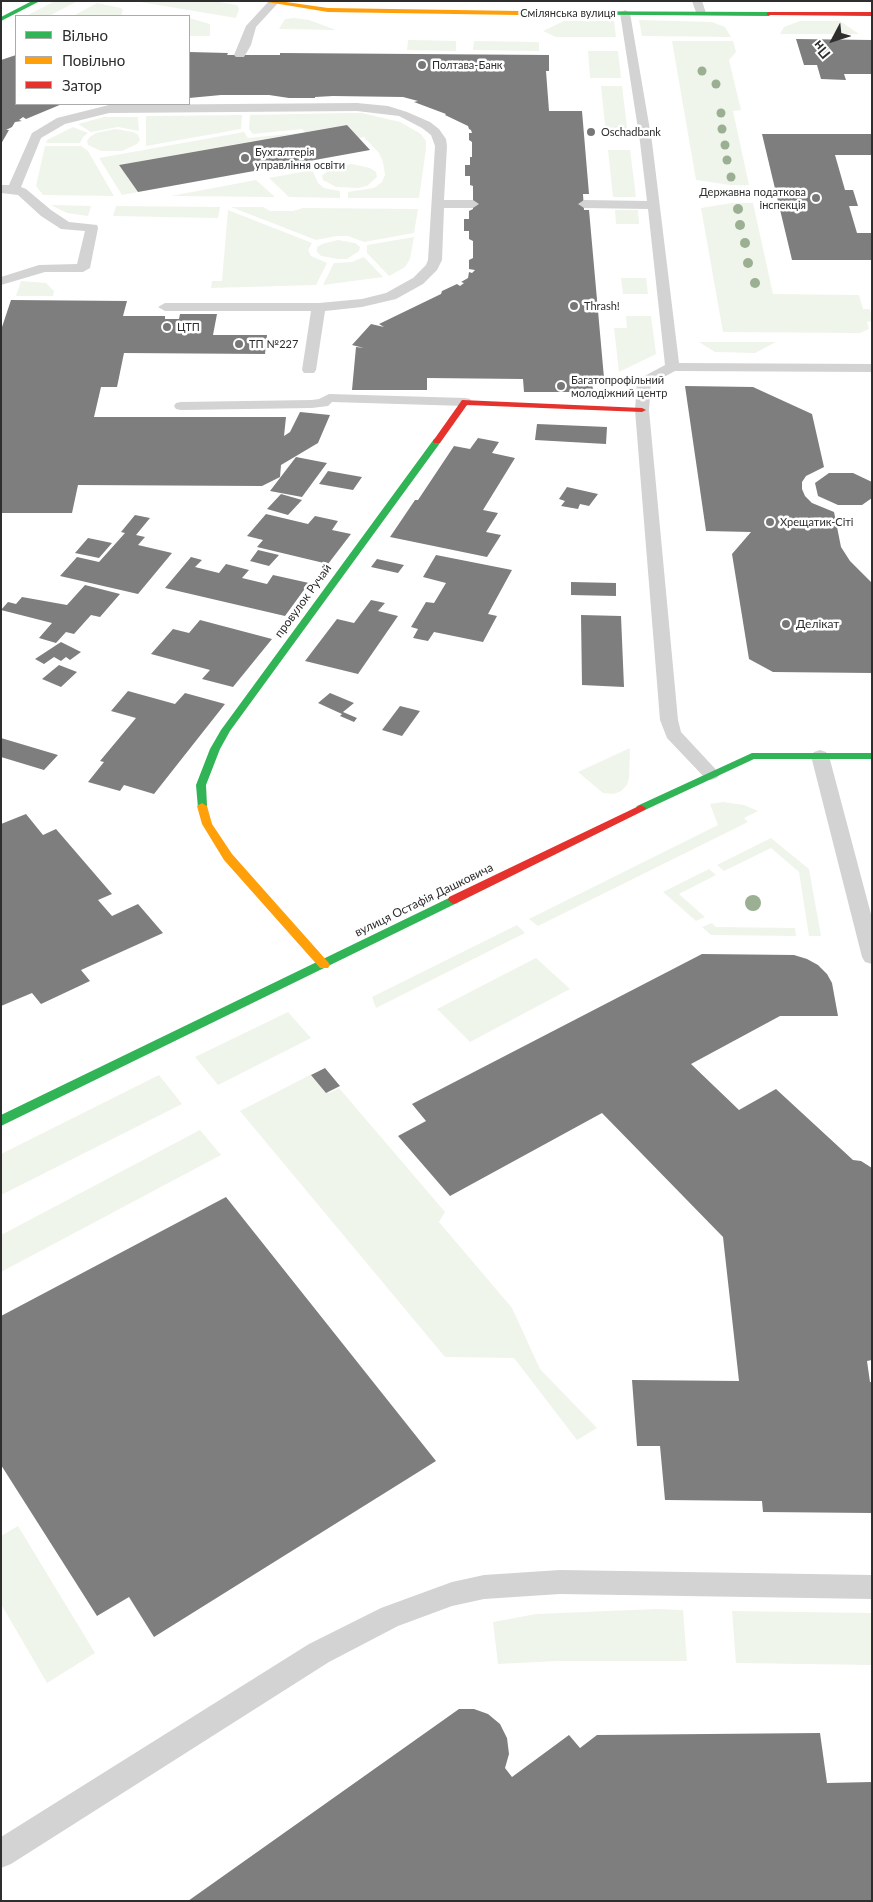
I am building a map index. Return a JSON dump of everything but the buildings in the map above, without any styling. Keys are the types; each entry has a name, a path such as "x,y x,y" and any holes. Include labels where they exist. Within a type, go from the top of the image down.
{"street":[{"path":"1,20 37,1"},
{"name":"Смілянська вулиця","path":"269,2 344,11 872,14"},
{"path":"465,402 642,410"},
{"name":"провулок Ручай","path":"324,965 228,857 204,817 200,797 201,785 215,748 226,730 465,402"},
{"name":"вулиця Остафія Дашковича","path":"1,1121 324,965 711,774 752,756 872,756"}],"lane":[{"path":"697,1 701,13"},
{"path":"240,55 245,46 249,28 269,2"},
{"path":"624,13 646,142 672,367"},
{"path":"165,307 319,307 379,300 400,292 422,277 432,267 435,260 440,139 431,128 403,114 373,108 235,101 190,104"},
{"path":"1,281 44,268 82,268 92,228 61,224 27,196 8,189 36,136 60,121 92,112 109,109 172,105"},
{"path":"438,204 473,204"},
{"path":"584,204 652,205"},
{"path":"309,370 319,307"},
{"path":"711,774 673,734 668,720 642,410 644,382 672,367 872,368"},
{"path":"181,406 312,404 323,403 329,398 465,402"},
{"path":"820,756 872,957"},
{"path":"1,1854 238,1702 319,1653 390,1617 452,1594 484,1587 560,1582 872,1587"}],"shaded area":[{"path":"55,1 78,1 51,15 28,15"},
{"path":"134,1 213,1 237,5 239,9 236,18"},
{"path":"97,3 123,10 121,15 75,15"},
{"path":"190,18 210,24 210,36 190,36"},
{"path":"285,19 309,20 336,30 279,29"},
{"path":"639,20 712,22 725,27 731,37 642,36"},
{"path":"564,21 614,21 616,37 556,37 543,31"},
{"path":"800,21 840,21 859,34 780,34 784,27"},
{"path":"408,40 456,41 456,51 407,50"},
{"path":"474,41 539,42 539,51 473,50"},
{"path":"672,41 733,41 736,52 729,60 741,110 733,111 749,185 730,185 696,180"},
{"path":"588,51 618,51 621,78 590,78"},
{"path":"601,86 622,86 628,135 606,134"},
{"path":"362,113 400,122 421,134 426,141 419,198 348,198 348,192 374,188 382,182 385,175 379,153 364,137 359,138 347,125 305,132 302,129 253,134 249,129 250,115"},
{"path":"242,115 241,129 146,146 146,116"},
{"path":"104,117 138,117 139,131 118,127 91,132 78,124"},
{"path":"73,127 88,133 80,143 46,143 47,140"},
{"path":"115,129 133,132 138,135 140,140 137,144 122,151 101,151 88,145 87,141 96,133"},
{"path":"244,132 248,138 299,133 119,165 138,192 122,195 99,158"},
{"path":"45,146 81,146 88,151 114,196 43,195 36,186"},
{"path":"608,150 630,150 636,197 613,197"},
{"path":"352,164 370,168 376,172 377,177 367,186 358,188 336,187 323,180 322,176 332,167"},
{"path":"312,170 318,183 324,188 340,191 340,198 289,197 269,178"},
{"path":"256,180 275,197 171,196"},
{"path":"732,203 753,203 773,294 859,295 863,309 870,309 872,321 867,322 869,329 860,333 723,332 701,208"},
{"path":"51,205 91,206 88,216 67,213"},
{"path":"116,206 220,207 218,218 113,216"},
{"path":"231,207 263,207 270,211 293,211 303,208 418,209 414,233 364,242 348,236 316,240"},
{"path":"228,210 312,243 308,250 311,256 327,263 316,285 211,288 212,281 222,281"},
{"path":"615,210 638,210 639,224 616,224"},
{"path":"414,237 410,259 405,267 389,276 367,253 367,245"},
{"path":"338,240 355,243 360,247 359,251 347,259 321,256 317,252 317,247 322,244"},
{"path":"364,257 383,277 323,285 334,263 352,262"},
{"path":"621,278 646,278 648,294 623,294"},
{"path":"21,281 46,283 54,291 53,296 16,296"},
{"path":"626,316 651,316 656,354 619,372 614,328 627,328"},
{"path":"699,342 776,342 755,353 715,352"},
{"path":"630,748 629,778 627,785 621,791 614,794 603,793 578,772"},
{"path":"723,802 744,805 758,811 744,818 748,822 538,926 529,919 718,825 710,804"},
{"path":"771,838 809,869 821,936 809,936 799,872 771,848 724,871 717,865"},
{"path":"709,869 716,875 679,894 705,917 696,921 663,892"},
{"path":"712,923 716,927 795,928 796,936 711,935 702,927"},
{"path":"517,925 525,933 376,1008 372,997"},
{"path":"536,958 570,989 470,1042 437,1009"},
{"path":"288,1012 311,1038 218,1085 195,1057"},
{"path":"312,1074 329,1093 339,1088 445,1212 439,1222 512,1308 540,1369 597,1428 577,1440 514,1358 445,1357 240,1111"},
{"path":"159,1075 182,1104 1,1195 1,1154"},
{"path":"200,1130 221,1155 1,1272 1,1235"},
{"path":"18,1526 95,1653 47,1683 1,1604 1,1536"},
{"path":"657,1609 683,1610 687,1661 558,1661 498,1664 493,1622 536,1614"},
{"path":"732,1611 872,1613 872,1665 736,1663"}],"traffic: fast":[{"path":"1,19 37,1"},
{"path":"519,13 769,14"},
{"path":"202,806 201,785 215,749 226,730 437,441"},
{"path":"641,808 752,756 872,756"},
{"path":"1,1121 453,900"}],"traffic: slow":[{"path":"264,1 328,10 519,13"},
{"path":"202,806 207,824 228,857 324,965"}],"traffic: jam":[{"path":"769,14 872,14"},
{"path":"437,441 465,402 642,410"},
{"path":"453,900 641,808"}],"place":[{"name":"Полтава-Банк","path":"422,65"},
{"name":"Oschadbank","path":"591,132"},
{"name":"Бухгалтерія управління освіти","path":"245,158"},
{"name":"Державна податкова інспекція","path":"816,198"},
{"name":"Thrash!","path":"574,306"},
{"name":"ЦТП","path":"167,327"},
{"name":"ТП №227","path":"239,344"},
{"name":"Багатопрофільний молодіжний центр","path":"561,386"},
{"name":"Хрещатик-Сіті","path":"770,522"},
{"name":"Делікат","path":"786,624"}]}
